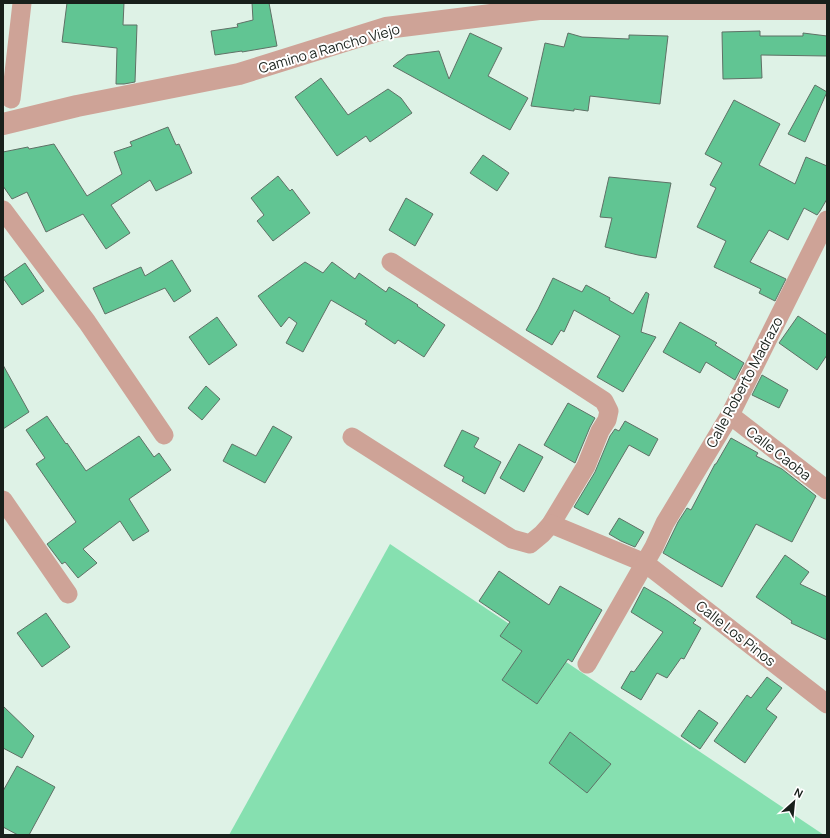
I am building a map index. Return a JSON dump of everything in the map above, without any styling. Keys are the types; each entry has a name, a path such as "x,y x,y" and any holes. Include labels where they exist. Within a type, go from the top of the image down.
{"street":[{"path":"22,3 7,94 29,118"},
{"name":"Camino a Rancho Viejo","path":"3,124 77,106 239,74 386,28 538,6 827,9"},
{"path":"3,210 87,322 164,435"},
{"name":"Calle Roberto Madrazo","path":"587,664 654,547 665,523 730,416 827,220"},
{"path":"352,437 512,539 530,544 551,524 586,466 600,431 607,420 608,411 604,401 391,262"},
{"name":"Calle Caoba","path":"730,416 827,490"},
{"path":"3,500 68,594"},
{"name":"Calle Los Pinos","path":"551,524 645,563 827,704"}],"green space":[{"path":"390,544 824,835 229,835"}],"building":[{"path":"67,3 124,3 123,25 137,25 135,82 116,84 117,48 62,42"},
{"path":"252,3 269,3 277,46 215,55 211,31 238,27 237,24 253,20"},
{"path":"760,31 760,36 803,36 803,33 827,36 827,56 761,55 762,78 723,79 722,32"},
{"path":"470,33 502,48 488,76 528,98 510,130 393,66 407,55 439,51 449,79"},
{"path":"568,33 582,37 629,39 629,35 668,36 660,104 590,96 588,111 574,109 574,111 531,106 545,43 564,47"},
{"path":"321,78 348,115 388,89 401,98 412,113 370,142 366,136 337,156 295,97"},
{"path":"815,85 827,92 805,142 788,134"},
{"path":"734,100 780,124 759,165 795,184 806,157 827,166 827,199 817,215 804,208 788,240 769,230 750,262 786,279 775,301 759,293 761,289 714,267 726,241 697,227 716,188 710,185 722,163 705,154"},
{"path":"168,127 176,145 179,144 192,173 156,191 150,180 111,205 130,233 106,249 83,214 46,232 27,192 12,199 3,186 3,152 54,144 87,196 122,174 114,152 132,146 130,142"},
{"path":"483,155 509,173 497,191 470,173"},
{"path":"278,176 290,191 292,189 310,213 273,241 257,221 264,215 251,198"},
{"path":"609,177 671,183 656,258 605,247 612,218 600,217"},
{"path":"406,198 433,214 415,246 389,230"},
{"path":"172,260 191,291 174,302 165,288 105,314 93,288 141,267 145,276"},
{"path":"305,262 323,273 332,262 355,279 359,273 386,292 389,287 418,305 417,306 445,325 424,357 398,340 395,344 365,324 367,321 331,300 303,352 286,343 297,323 289,317 281,327 258,296"},
{"path":"25,263 44,291 22,305 3,278"},
{"path":"553,278 582,292 586,285 610,298 609,300 633,314 646,292 649,294 641,332 656,337 623,392 597,377 620,336 574,310 564,332 561,330 552,345 526,330"},
{"path":"798,316 827,335 827,355 817,370 779,343"},
{"path":"217,317 237,345 209,365 189,337"},
{"path":"680,322 717,343 715,345 744,363 735,380 706,362 700,373 663,352"},
{"path":"3,365 29,412 3,429"},
{"path":"762,375 788,390 779,408 752,395"},
{"path":"206,386 220,399 202,420 188,408"},
{"path":"568,403 595,418 575,463 544,445"},
{"path":"47,416 86,471 139,436 154,457 159,453 171,470 129,499 149,531 133,541 120,521 83,549 97,563 78,578 65,562 62,564 47,544 76,522 36,464 45,458 26,430"},
{"path":"625,421 658,439 649,456 629,445 588,515 574,507 595,472 610,436 615,429 619,431"},
{"path":"273,426 292,437 265,483 223,461 232,444 256,456"},
{"path":"462,430 479,438 474,447 501,462 485,494 462,481 464,477 444,466"},
{"path":"731,438 758,453 756,456 782,469 816,496 792,542 756,524 722,587 663,553 678,522 687,508 691,510 715,464"},
{"path":"519,444 543,457 524,492 500,478"},
{"path":"619,518 644,532 635,547 609,534"},
{"path":"785,555 809,572 800,584 827,597 827,640 791,623 792,621 756,597"},
{"path":"499,571 549,605 560,586 602,610 572,662 568,659 537,704 502,680 522,651 500,636 510,622 479,601"},
{"path":"644,587 696,620 693,623 701,628 684,659 681,658 667,678 657,673 641,700 621,688 631,671 634,672 663,632 631,612"},
{"path":"46,613 70,647 42,667 17,633"},
{"path":"767,677 782,688 766,709 777,717 745,763 714,741 747,695 751,698"},
{"path":"3,706 34,736 22,758 3,748"},
{"path":"699,710 718,723 700,749 681,736"},
{"path":"570,732 611,764 587,793 549,763"},
{"path":"17,766 55,787 29,835 18,835 3,827 3,791"}]}
